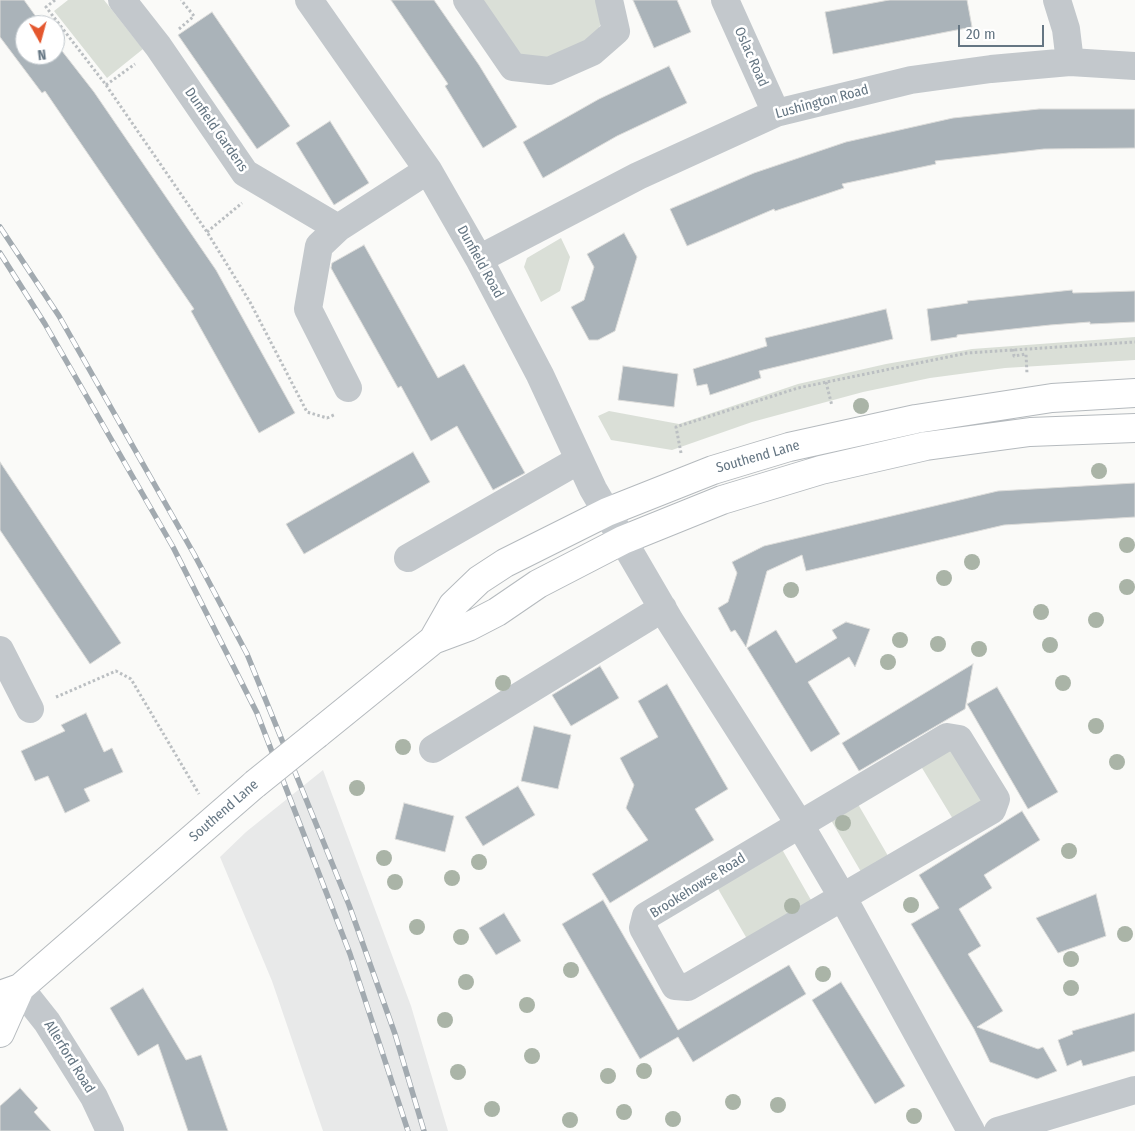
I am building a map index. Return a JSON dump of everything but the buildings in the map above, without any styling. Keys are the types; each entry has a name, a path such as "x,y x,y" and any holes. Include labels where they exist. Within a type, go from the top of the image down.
{"main road":[{"name":"Southend Lane","path":"433,640 453,605 479,580 522,554 607,512 713,470 851,432 986,407 1052,398 1135,393"},
{"name":"Southend Lane","path":"0,1033 10,992 255,784 433,640 468,627 497,612 538,584 623,540 722,500 874,456 926,446 1013,434 1135,428"}],"street":[{"name":"Dunfield Gardens","path":"122,0 158,46 245,173 338,228"},
{"name":"Dunfield Road","path":"309,0 428,170 479,259 540,375 579,460 623,540"},
{"path":"467,0 513,67 548,71 592,52 616,31 609,0"},
{"name":"Oslac Road","path":"725,0 776,113"},
{"path":"1057,0 1066,28 1070,62"},
{"name":"Lushington Road","path":"479,259 638,176 776,113 911,80 991,69 1070,62 1135,66"},
{"path":"348,388 308,309 319,246 338,228 428,170"},
{"path":"408,558 579,460"},
{"path":"623,540 663,608 800,825 843,898 971,1131"},
{"path":"433,749 663,608"},
{"path":"0,650 30,709"},
{"name":"Brookehowse Road","path":"947,738 959,739 996,799 992,810 843,898 688,987 675,986 644,928 646,916 947,738"},
{"name":"Allerford Road","path":"10,992 47,1022 94,1097 110,1131"},
{"path":"998,1131 1135,1090"}],"path":[{"path":"55,0 46,7 106,85 207,232 250,302 307,412 327,418 356,406 348,388"},
{"path":"106,85 158,46"},
{"path":"207,232 245,200 257,180"},
{"path":"681,455 676,427 798,388 967,353 1135,342"},
{"path":"1013,349 1014,356 1026,354 1027,375"},
{"path":"826,382 832,406"},
{"path":"30,709 116,671 131,679 200,794"}],"shaded area":[{"path":"68,0 104,0 143,49 107,78 65,25 65,15 57,15 54,11"},
{"path":"481,0 595,0 603,18 597,33 577,47 544,58 519,56"},
{"path":"561,238 570,257 560,291 541,302 524,267 527,258"},
{"path":"1135,337 1135,360 1005,368 930,378 863,392 752,422 672,450 611,440 598,416 609,411 679,424 798,384 886,364 972,349"},
{"path":"948,746 989,796 956,824 919,763"},
{"path":"323,770 411,1006 448,1131 323,1131 272,981 220,857 246,832"},
{"path":"855,799 891,861 864,877 828,815"},
{"path":"779,844 815,907 750,944 714,882"}],"railway":[{"path":"0,227 59,316 194,554 247,654 349,905 395,1034 424,1131"},
{"path":"0,253 45,324 173,547 257,713 350,954 408,1131"}]}
